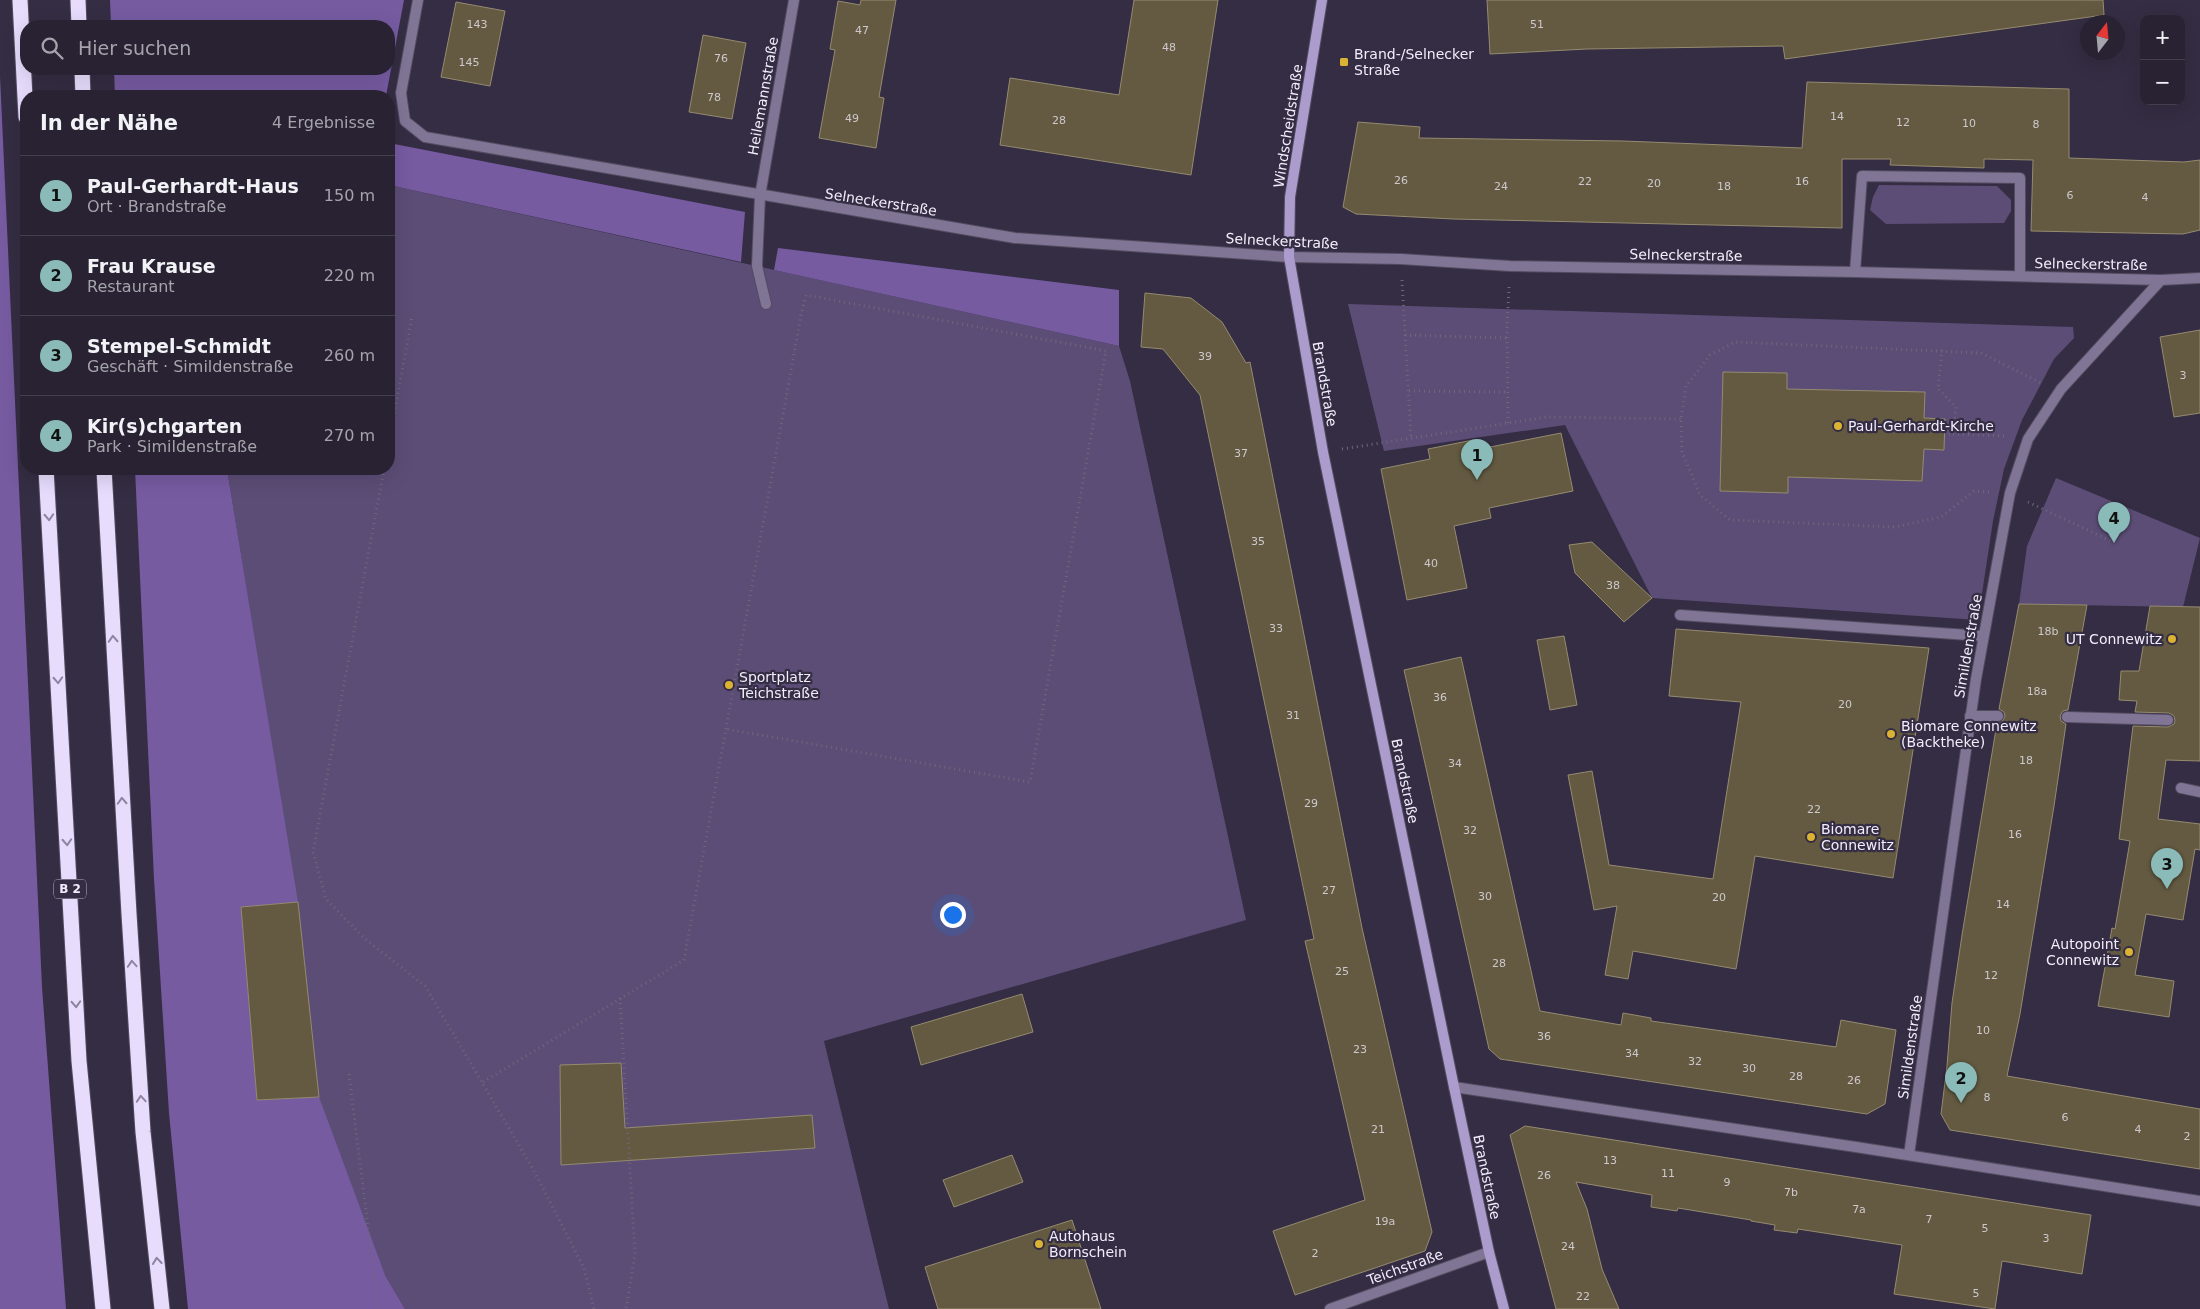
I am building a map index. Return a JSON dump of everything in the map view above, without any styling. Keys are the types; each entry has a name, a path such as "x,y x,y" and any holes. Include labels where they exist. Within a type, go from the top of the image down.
{"highway":[{"path":"20,0 21,20"},
{"path":"78,0 79,20"},
{"path":"24,75 25,90"},
{"path":"82,75 83,90"},
{"name":"B 2","path":"46,475 79,1061 103,1309"},
{"path":"104,475 128,904 143,1132 162,1309"}],"street":[{"name":"Selneckerstraße","path":"418,0 401,93 405,122 425,137 760,196 1015,238 1289,256 1401,259 1510,266 2161,280 2200,278"},
{"name":"Heilemannstraße","path":"766,304 757,266 760,196 794,0"},
{"name":"Windscheidstraße","path":"1289,256 1290,197 1322,0"},
{"path":"1855,272 1862,176 2020,178 2020,276"},
{"name":"Brandstraße","path":"1289,256 1323,452 1454,1087 1489,1252 1504,1309"},
{"name":"Simildenstraße","path":"1909,1155 1970,716 2010,493 2028,439 2061,389 2161,280"},
{"path":"1680,615 1984,636"},
{"path":"1970,716 1998,716"},
{"path":"2067,717 2168,720"},
{"path":"2182,788 2200,792"},
{"path":"1454,1087 1909,1155 2200,1201"},
{"name":"Teichstraße","path":"1330,1309 1489,1252"}],"path":[{"path":"1401,259 1411,438"},
{"path":"1508,423 1507,338 1510,266"},
{"path":"483,1082 684,960 726,729 806,295 1106,351 1030,782 726,729"},
{"path":"395,410 412,317"},
{"path":"1405,336 1507,338"},
{"path":"2061,389 2033,380 1980,353 1735,342 1710,355 1686,386 1682,420 1682,452 1700,495 1730,520 1895,527 1941,517 1974,491 2010,493 2111,541"},
{"path":"1942,350 1938,389 1956,407 1953,434"},
{"path":"1409,391 1508,392"},
{"path":"1359,446 1547,417 1682,420"},
{"path":"1945,434 2028,439"},
{"path":"383,475 313,852 326,899 364,938 425,986 533,1169 584,1268 594,1309"},
{"path":"620,998 635,1254 626,1309"},
{"path":"349,1074 378,1309"}],"shaded area":[{"path":"110,0 404,0 395,48 395,20 111,20"},
{"path":"114,75 390,75 387,90 115,90"},
{"path":"0,76 42,987 66,1309 0,1309"},
{"path":"395,144 745,212 741,262 395,186"},
{"path":"1879,185 1997,186 2011,200 2011,211 2004,223 1886,224 1870,210 1873,197"},
{"name":"Sportplatz Teichstraße","path":"395,186 1119,346 1130,381 1246,920 824,1041 889,1309 405,1309 385,1275 257,1100 241,907 297,902 228,475 395,475"},
{"path":"778,248 1119,290 1119,346 774,270"},
{"path":"1348,304 2073,327 2074,338 2054,359 2022,420 2004,469 1993,521 1978,620 1652,598 1565,425 1384,451"},
{"path":"135,475 228,475 298,902 241,907 257,1100 319,1097 385,1275 405,1309 188,1309 169,1113 154,879"},
{"path":"2056,478 2200,538 2183,607 2019,604 2027,546"}],"building":[{"path":"861,0 896,0 879,97 884,98 876,148 819,138 835,50 830,49 838,1 860,5"},
{"path":"1134,0 1218,0 1191,175 1000,145 1010,78 1119,95"},
{"path":"1487,0 2103,0 2104,15 2080,15 2080,18 1785,59 1783,46 1587,49 1490,54"},
{"path":"456,2 505,11 490,86 441,77"},
{"path":"703,35 746,43 732,119 689,112"},
{"path":"1807,82 2069,89 2069,158 2184,162 2200,160 2200,230 2183,234 2031,231 2033,160 1984,159 1984,168 1890,165 1891,159 1842,159 1842,228 1453,219 1356,214 1343,207 1358,122 1420,127 1419,138 1623,141 1802,148"},
{"path":"1145,293 1191,298 1222,322 1246,363 1250,362 1362,928 1432,1232 1425,1251 1295,1295 1273,1231 1365,1200 1305,941 1314,939 1200,395 1163,349 1141,347"},
{"path":"2200,330 2200,413 2174,417 2160,337"},
{"name":"Paul-Gerhardt-Kirche","path":"1723,372 1787,373 1787,389 1925,392 1924,418 1945,419 1944,450 1924,449 1922,481 1788,477 1788,493 1720,491"},
{"path":"1561,433 1573,491 1489,508 1491,518 1454,526 1467,588 1407,600 1381,469 1430,459 1428,449 1473,440 1475,450"},
{"path":"1592,542 1652,598 1624,622 1575,573 1569,545"},
{"path":"2019,604 2087,605 2068,710 2063,711 2060,716 2061,721 2066,724 2054,806 2020,1014 2007,1076 2200,1109 2200,1169 1950,1130 1941,1114 1952,1003 1962,935 1997,723 2002,722 2005,716 2004,712 1999,709"},
{"path":"2150,606 2200,607 2200,761 2166,760 2158,819 2200,824 2200,850 2195,849 2183,920 2146,914 2135,975 2174,981 2169,1017 2098,1006 2112,928 2115,929 2130,841 2119,839 2133,726 2168,727 2174,724 2175,721 2174,716 2169,713 2135,712 2137,701 2119,700 2121,671 2139,671"},
{"path":"1676,629 1929,648 1893,878 1755,856 1736,969 1633,951 1628,979 1605,975 1617,906 1594,910 1568,775 1592,771 1609,865 1713,879 1741,702 1669,696"},
{"path":"1564,636 1577,705 1550,710 1537,640"},
{"path":"1461,657 1540,1011 1621,1025 1623,1013 1651,1018 1651,1021 1836,1047 1841,1020 1896,1030 1885,1104 1867,1114 1500,1059 1489,1049 1404,670"},
{"path":"298,902 319,1097 257,1100 241,907"},
{"path":"1022,994 1033,1032 921,1065 911,1027"},
{"path":"621,1063 625,1128 812,1115 815,1148 561,1165 560,1065"},
{"path":"1525,1126 2091,1215 2082,1274 2002,1261 1995,1309 1894,1294 1902,1245 1798,1229 1797,1233 1774,1230 1775,1225 1751,1220 1678,1208 1677,1211 1651,1207 1652,1195 1576,1182 1587,1209 1602,1269 1619,1309 1556,1309 1510,1135"},
{"path":"1012,1155 1023,1182 954,1207 943,1180"},
{"name":"Autohaus Bornschein","path":"1072,1220 1101,1309 938,1309 925,1267"}],"place":[{"name":"Brand-/Selnecker Straße","path":"1344,62"},
{"name":"Paul-Gerhardt-Kirche","path":"1838,426"},
{"name":"Paul-Gerhardt-Haus","path":"1477,480"},
{"name":"Kir(s)chgarten","path":"2114,543"},
{"name":"UT Connewitz","path":"2172,639"},
{"name":"Sportplatz Teichstraße","path":"729,685"},
{"name":"Biomare Connewitz (Backtheke)","path":"1891,734"},
{"name":"Biomare Connewitz","path":"1811,837"},
{"name":"Stempel-Schmidt","path":"2167,889"},
{"name":"Autopoint Connewitz","path":"2129,952"},
{"name":"Frau Krause","path":"1961,1103"},
{"name":"Autohaus Bornschein","path":"1039,1244"}]}
